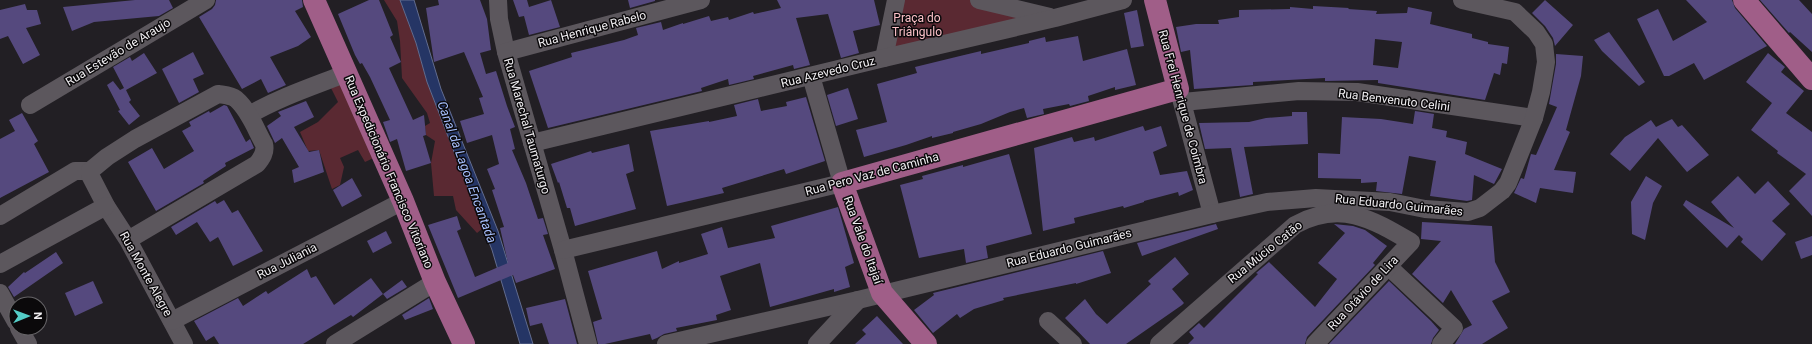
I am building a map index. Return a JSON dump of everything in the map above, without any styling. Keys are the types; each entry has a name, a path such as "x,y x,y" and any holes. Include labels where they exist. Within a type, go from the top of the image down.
{"main road":[{"name":"Rua Expedicionário Francisco Vitoriano","path":"314,0 403,201 435,282 464,344"},
{"name":"Rua Frei Henrique de Coimbra","path":"1157,0 1181,96"},
{"path":"1744,0 1812,79"},
{"name":"Rua Pero Vaz de Caminha","path":"842,183 1181,96"},
{"name":"Rua Vale do Itajaí","path":"842,183 882,293 926,344"}],"street":[{"name":"Rua Estevão de Araujo","path":"30,104 206,0"},
{"name":"Rua Marechal Taumaturgo","path":"498,0 499,19 506,52 564,250 588,344"},
{"name":"Rua Henrique Rabelo","path":"506,52 701,0"},
{"path":"884,58 896,0"},
{"path":"979,0 1055,18"},
{"name":"Rua Azevedo Cruz","path":"532,143 1055,18 1123,0"},
{"path":"1462,0 1515,12 1536,32 1544,44 1546,62 1541,92 1534,118"},
{"path":"249,115 275,100 347,74"},
{"name":"Rua Vale do Itajaí","path":"811,76 842,183"},
{"name":"Rua Benvenuto Celini","path":"1181,96 1299,91 1357,92 1534,118"},
{"path":"0,216 75,171 90,172 108,157 135,139 218,94 232,97 249,115 265,148 262,159 257,164 128,240"},
{"name":"Rua Frei Henrique de Coimbra","path":"1181,96 1212,214"},
{"name":"Rua Eduardo Guimarães","path":"666,344 858,300 882,293 1267,202 1316,198 1390,202 1425,209 1468,212 1476,210 1502,191 1508,183 1534,118"},
{"name":"Rua Monte Alegre","path":"90,172 90,176 106,206 128,240 184,344"},
{"name":"Rua Pero Vaz de Caminha","path":"564,250 842,183"},
{"name":"Rua Juliania","path":"172,321 403,201"},
{"path":"0,264 106,206"},
{"name":"Rua Múcio Catão","path":"1159,344 1290,230 1307,219 1339,213 1366,218 1378,222 1411,242"},
{"name":"Rua Otávio de Lira","path":"1315,344 1411,242"},
{"path":"1389,267 1454,328 1441,344"},
{"path":"335,344 435,282"},
{"path":"0,293 8,308"},
{"path":"817,344 858,300"},
{"path":"1048,321 1073,344"}],"green space":[{"path":"384,0 400,0 416,43 427,82 483,228 477,233 456,210 453,196 434,196 431,163 435,141 426,135 425,126 430,123 427,113 402,78 400,41 397,21"},
{"name":"Praça do Triângulo","path":"896,0 979,0 1055,18 884,58"},
{"path":"346,80 380,155 365,162 358,150 340,158 344,167 340,185 332,189 319,150 308,151 300,132 318,122 338,102 330,86"}],"water":[{"name":"Canal da Lagoa Encantada","path":"400,0 414,0 441,89 498,231 533,344 520,344 492,250 427,82 416,43"}],"building":[{"path":"135,0 169,0 173,8 159,16 94,22 72,31 63,7"},
{"path":"216,0 302,0 303,7 295,11 311,37 298,46 270,57 286,85 268,93 261,79 242,89 199,17 212,9"},
{"path":"369,0 379,0 393,35 390,37 401,62 389,68 413,120 424,115 426,135 423,136 431,163 406,171 397,139 390,142 383,122 390,120 370,77 362,63 360,64 355,55 338,14"},
{"path":"438,0 480,0 487,19 491,50 480,53 486,74 496,71 515,127 510,129 515,149 512,150 526,183 538,219 543,218 548,234 543,235 555,269 516,283 513,275 458,298 428,225 457,216 461,229 457,231 475,277 508,263 500,228 504,227 492,190 495,189 487,169 499,164 492,135 467,143 460,121 484,114 479,98 483,97 464,52 434,62 426,8 439,5"},
{"path":"513,0 527,0 529,7 551,0 560,27 529,35 524,16 519,17"},
{"path":"628,0 655,0 655,1 630,8"},
{"path":"777,0 874,0 880,25 853,31 859,53 841,58 828,14 796,18 810,65 794,69 793,65 753,76 754,79 729,85 728,79 701,88 702,91 548,128 529,71 572,57 571,53 638,35 636,28 661,22 663,30 709,16 711,21 728,17 729,20 753,12 754,14 781,8"},
{"path":"1545,0 1573,25 1555,46 1553,38 1545,26 1532,13"},
{"path":"1686,0 1732,0 1735,8 1767,46 1704,80 1694,63 1669,76 1664,76 1637,19 1658,9 1673,41 1707,22"},
{"path":"1760,0 1799,0 1812,14 1812,52 1790,32 1789,33"},
{"path":"25,4 27,10 37,10 41,24 26,28 40,55 23,64 8,36 0,39 0,10"},
{"path":"1313,6 1349,8 1348,9 1377,11 1376,14 1407,13 1408,7 1432,12 1430,24 1472,34 1472,38 1488,42 1488,44 1509,47 1507,64 1502,63 1500,75 1494,73 1485,100 1378,83 1378,80 1325,81 1325,78 1253,82 1253,85 1194,89 1190,50 1181,52 1176,27 1196,24 1219,24 1218,20 1239,17 1239,10 1290,9 1290,7 1313,9","holes":["1375,39 1402,42 1398,68 1373,65"]},
{"path":"1137,10 1144,46 1131,48 1124,13"},
{"path":"1609,32 1645,82 1639,86 1602,51 1594,40"},
{"path":"1078,36 1083,61 1127,49 1136,85 1115,90 1115,87 1088,96 1089,101 1070,106 1069,104 1043,109 1044,114 1027,118 1024,108 953,133 932,138 932,136 864,157 856,130 887,122 877,84 917,73 915,67 960,56 981,51 981,54 1029,43 1029,41 1045,37 1046,42"},
{"path":"193,52 204,74 193,79 199,92 179,103 162,69"},
{"path":"144,53 157,73 126,90 131,100 129,102 140,116 129,125 118,111 120,110 107,85 113,81 120,90 124,88 113,67 130,57 132,61"},
{"path":"1768,53 1785,67 1781,72 1804,91 1786,113 1812,132 1812,216 1789,191 1806,174 1777,153 1778,151 1751,130 1772,103 1746,82"},
{"path":"1556,54 1583,56 1581,76 1566,130 1570,132 1554,170 1576,172 1573,193 1540,188 1536,203 1514,193 1521,178 1524,179 1531,154 1536,155 1557,107 1549,104 1556,64"},
{"path":"848,88 858,119 836,126 827,95"},
{"path":"806,97 825,161 786,174 784,169 722,188 724,193 667,206 650,131 737,116 734,105 758,99 761,111 787,106 786,102"},
{"path":"306,101 314,117 294,127 309,152 319,150 324,172 294,183 292,170 299,167 282,138 275,143 267,126 281,116 278,112"},
{"path":"224,105 227,106 246,142 250,139 254,148 225,163 226,166 203,181 204,183 156,211 128,162 152,148 164,169 194,151 182,131 191,126 189,122"},
{"path":"1415,111 1434,114 1432,128 1447,131 1446,137 1467,142 1465,154 1502,169 1494,184 1474,175 1472,200 1467,201 1430,196 1436,161 1409,156 1402,194 1376,191 1377,182 1361,183 1361,179 1318,178 1318,153 1340,154 1342,117 1381,119 1413,124"},
{"path":"1292,112 1307,112 1308,144 1244,147 1253,194 1240,197 1231,148 1205,149 1199,123 1249,122 1266,118 1292,116"},
{"path":"22,113 38,141 34,144 49,172 0,198 0,139 15,131 9,120"},
{"path":"1672,119 1678,127 1682,125 1709,155 1687,172 1658,138 1630,171 1610,154 1625,137 1651,120 1656,127"},
{"path":"1143,126 1145,131 1161,126 1167,146 1153,152 1160,175 1187,171 1193,190 1179,196 1178,192 1124,208 1123,206 1074,218 1075,223 1043,231 1034,148 1072,137 1074,142 1094,137 1095,141"},
{"path":"629,144 634,171 626,174 636,209 575,226 570,208 567,208 559,182 558,183 551,164 591,151 592,153"},
{"path":"1009,154 1032,234 986,246 988,258 966,263 964,249 919,258 900,185 923,179 922,176 963,165 963,167"},
{"path":"1646,176 1662,186 1653,203 1645,240 1632,234 1631,202"},
{"path":"1738,176 1755,194 1768,181 1790,204 1772,221 1786,234 1762,261 1741,242 1743,239 1739,235 1727,248 1683,205 1686,200 1734,228 1711,202"},
{"path":"352,178 362,196 342,207 333,190"},
{"path":"224,200 232,213 238,210 263,251 233,266 218,237 210,242 197,222 176,235 171,227 215,201 217,204"},
{"path":"838,207 854,263 845,267 850,287 834,292 834,289 770,307 760,263 720,276 731,310 716,315 717,320 676,328 677,331 664,334 652,340 650,334 605,344 598,344 593,322 602,319 588,271 657,251 662,269 679,261 679,263 708,254 701,234 722,227 728,248 775,238 771,226"},
{"path":"1422,222 1492,226 1495,262 1510,292 1492,301 1508,328 1482,344 1455,344 1464,329 1472,325 1451,290 1443,303 1412,274 1441,241 1421,239"},
{"path":"1216,224 1218,229 1142,256 1137,243"},
{"path":"1334,224 1353,226 1365,230 1387,246 1373,263 1375,265 1307,337 1305,344 1188,344 1194,338 1189,332 1199,323 1204,328 1258,274 1256,273 1269,262 1315,307 1337,279 1318,263 1345,233"},
{"path":"386,231 392,243 373,253 367,241"},
{"path":"1812,236 1812,255 1801,259 1795,242"},
{"path":"1103,251 1111,273 1076,284 1003,298 1004,300 974,309 960,318 957,314 933,333 914,310 934,295 933,293"},
{"path":"56,252 63,263 13,296 8,287 24,272 25,273"},
{"path":"1175,257 1189,274 1172,289 1184,303 1126,344 1090,344 1065,318 1085,299 1096,314 1107,324 1151,284 1148,281"},
{"path":"307,269 311,278 316,276 334,305 371,278 383,294 353,317 351,315 303,344 219,344 214,336 206,341 194,321 238,298 243,306 266,291 268,294"},
{"path":"402,280 407,287 387,299 383,294"},
{"path":"93,281 103,303 75,316 65,293"},
{"path":"1389,281 1439,330 1433,338 1431,344 1329,344"},
{"path":"429,298 433,309 405,320 402,315"},
{"path":"565,299 577,344 549,344 542,323 530,326 526,308"},
{"path":"877,316 903,344 855,344 866,334 862,330"}]}
